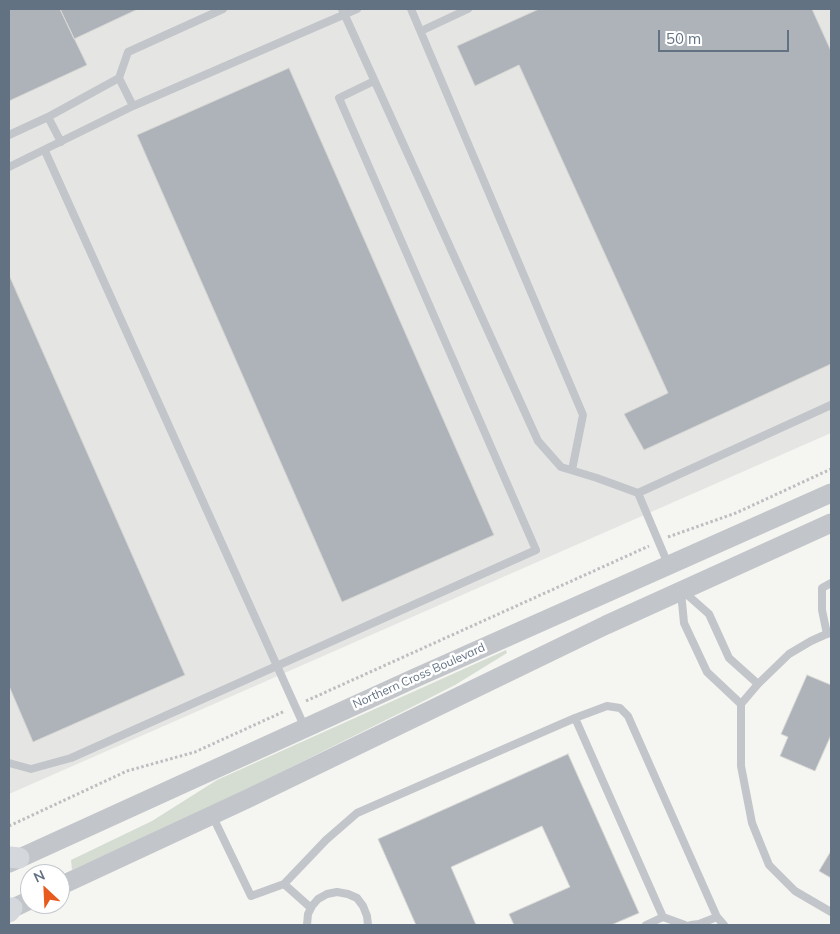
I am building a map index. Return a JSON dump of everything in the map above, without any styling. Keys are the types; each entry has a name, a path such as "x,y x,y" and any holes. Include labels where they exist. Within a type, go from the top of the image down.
{"street":[{"name":"Northern Cross Boulevard","path":"12,859 831,493"},
{"path":"70,881 681,590 831,523"},
{"path":"669,565 681,590"}],"lane":[{"path":"9,135 119,78 128,52 223,9"},
{"path":"9,167 132,106 343,12 357,9"},
{"path":"411,9 583,415 572,470"},
{"path":"420,31 468,9"},
{"path":"343,12 538,441 561,466 638,493 831,405"},
{"path":"119,78 132,106"},
{"path":"9,763 30,769 71,758 536,550 339,98 374,81"},
{"path":"48,116 60,142"},
{"path":"44,151 305,728"},
{"path":"638,493 669,565"},
{"path":"831,584 822,588 822,610 829,633 789,654 758,684 741,704 741,766 752,823 769,865 795,891 831,912"},
{"path":"681,590 709,614 729,658 758,684"},
{"path":"681,590 684,623 707,672 741,704"},
{"path":"212,815 251,896 284,884 326,840 357,813 575,718 607,706 620,708 628,716 717,917 724,925"},
{"path":"575,718 663,917"},
{"path":"284,884 311,908"},
{"path":"307,925 311,908 318,899 327,894 337,892 357,898 364,906 368,925"},
{"path":"646,925 663,917 685,925"},
{"path":"691,925 717,917"}],"path":[{"path":"9,826 127,771 195,752 659,541 736,513 831,469"}],"shaded area":[{"path":"9,9 831,9 831,433 9,794"},
{"path":"506,650 507,653 455,685 406,710 209,808 72,870 71,860 152,821 217,780"}],"building":[{"path":"9,9 60,9 87,65 9,101"},
{"path":"60,9 138,9 74,39"},
{"path":"539,9 812,9 831,51 831,364 644,450 624,414 668,393 519,65 475,86 457,46"},
{"path":"289,68 494,535 342,602 137,135"},
{"path":"9,275 185,675 33,742 9,686"},
{"path":"807,675 831,685 831,735 815,771 780,756 788,737 781,734"},
{"path":"568,754 639,913 611,925 514,925 509,914 570,887 542,826 451,867 476,925 416,925 378,839"},
{"path":"831,851 831,878 819,871"}]}
